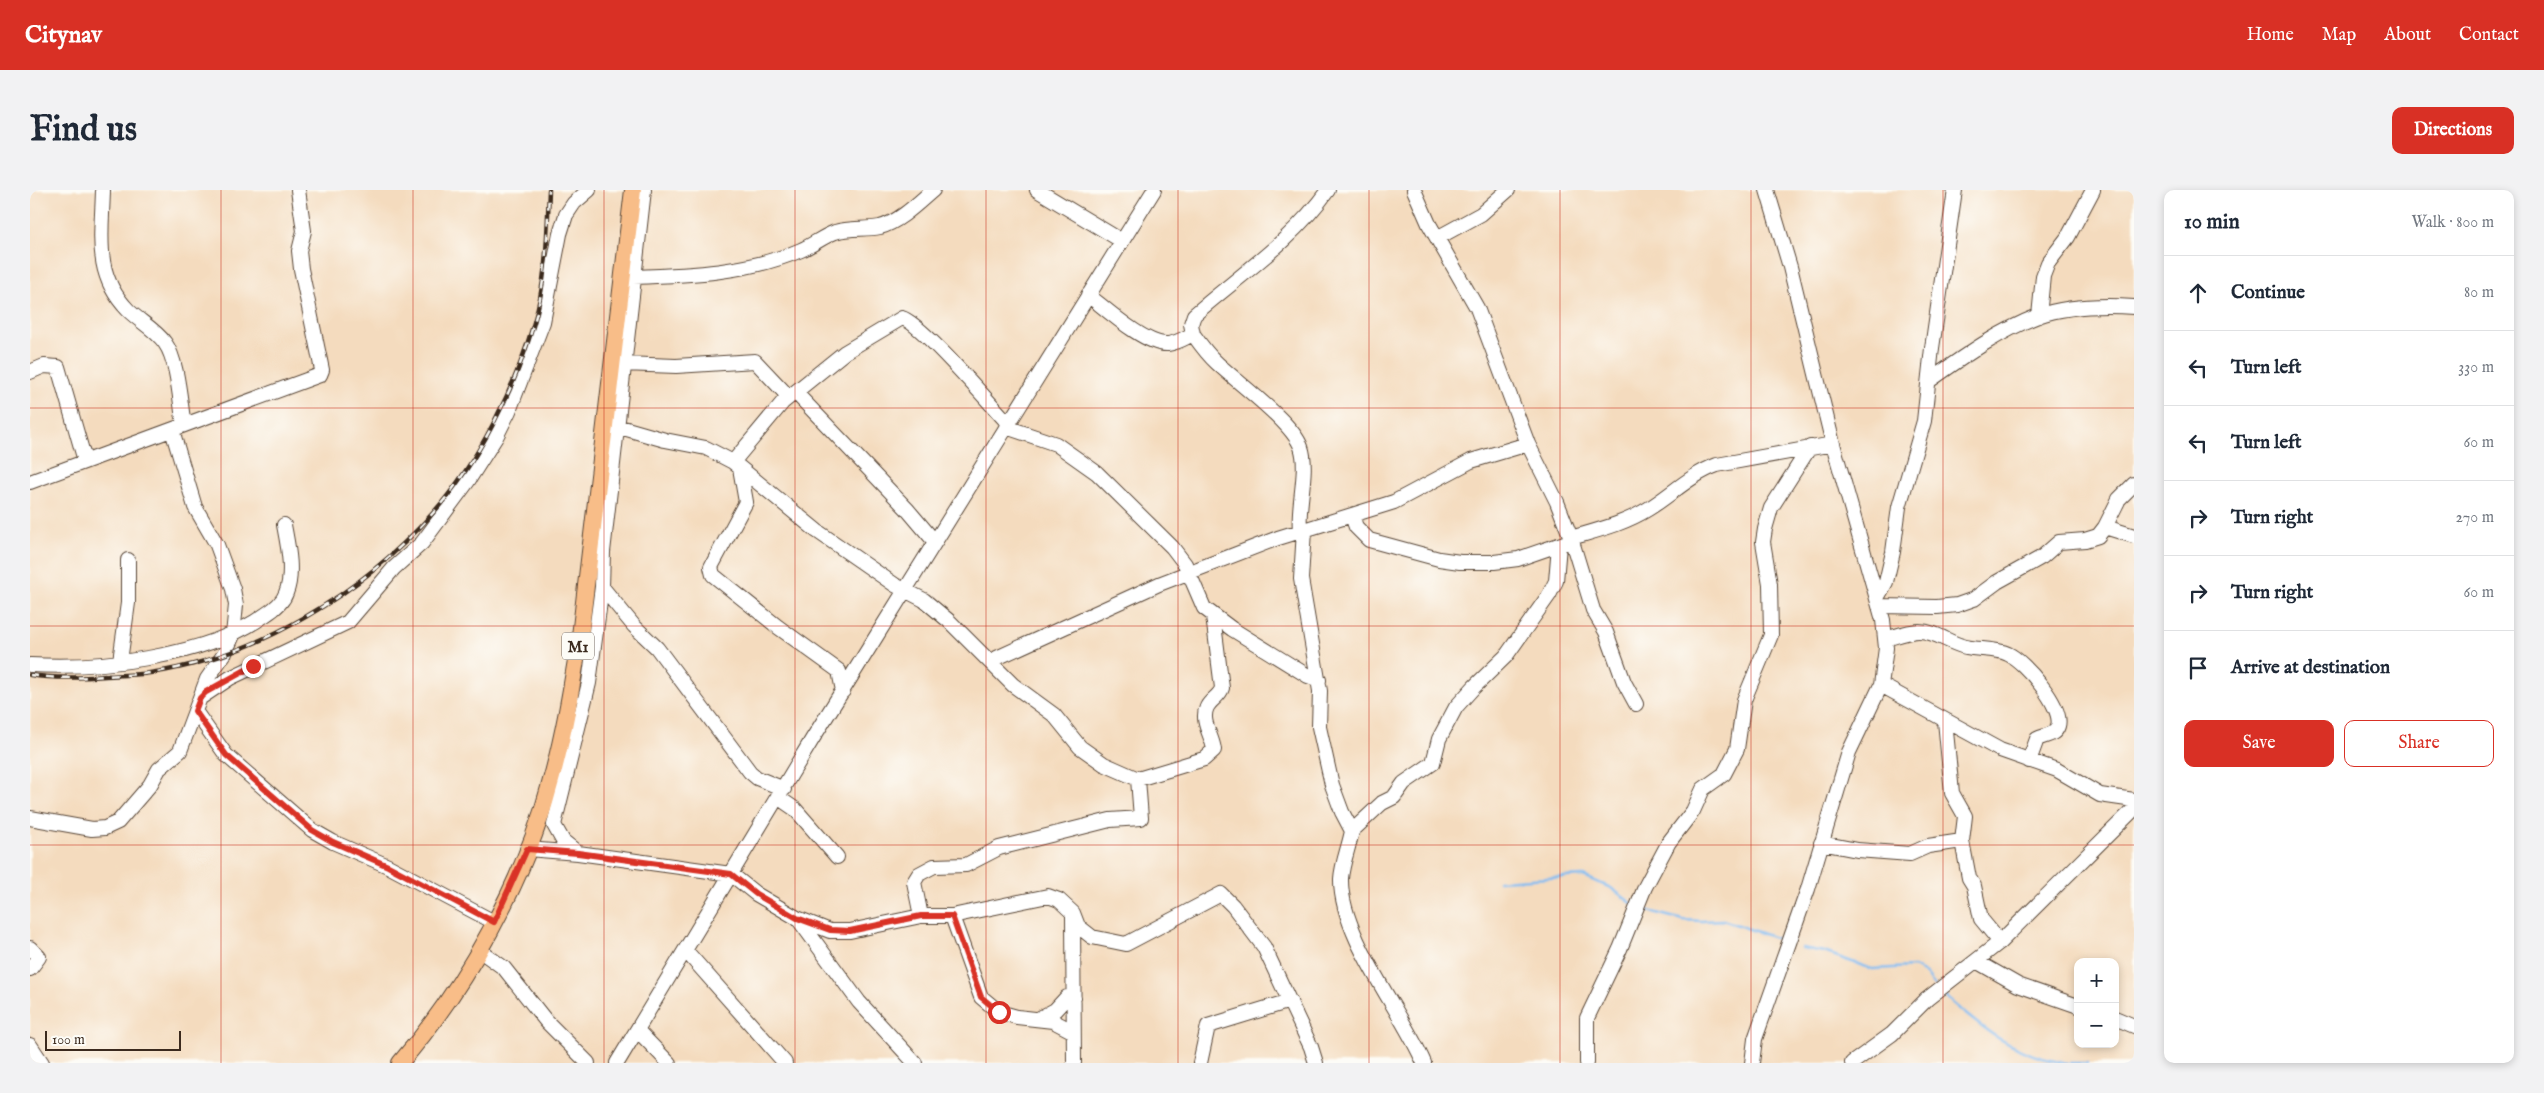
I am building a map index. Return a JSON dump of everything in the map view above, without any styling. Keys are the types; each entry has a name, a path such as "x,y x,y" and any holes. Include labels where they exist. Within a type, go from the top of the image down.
{"main road":[{"name":"M1","path":"400,1063 419,1042 479,950 494,922 527,849 550,784 568,709 612,425 632,190"}],"street":[{"path":"30,818 92,829 105,828 118,822 150,785 159,769 177,756 210,672 225,653 233,635 236,605 233,589 217,545 195,507 178,427 173,360 165,342 126,307 107,283 102,256 103,190"},
{"path":"30,482 313,379 322,373 301,269 300,251 304,231 298,190"},
{"path":"197,704 230,678 348,622 394,568 422,542 468,482 509,411 543,322 560,234 566,216 574,203 589,190"},
{"path":"578,853 563,841 554,825 589,683 602,587 612,425 624,364 644,190"},
{"path":"633,277 703,274 739,269 802,250 814,241 836,232 855,227 882,226 916,205 931,190"},
{"path":"1037,190 1122,241"},
{"path":"1328,190 1318,205 1261,261 1194,315 1191,324 1193,334 1216,362 1286,426 1301,446 1305,462 1299,508 1302,531 1301,564 1303,596 1319,680 1321,737 1332,785 1342,812 1352,831"},
{"path":"1414,190 1437,238 1477,308 1528,444 1557,502 1568,541 1593,610 1606,632 1624,682 1636,704"},
{"path":"1437,238 1481,214 1508,190"},
{"path":"1752,1063 1755,1039 1808,889 1849,752 1881,685 1886,639 1878,602 1834,444 1794,284 1767,190"},
{"path":"1878,602 1886,582 1893,552 1899,508 1924,421 1955,190"},
{"path":"2039,316 2043,276 2048,263 2068,236 2093,190"},
{"path":"617,1063 843,691 1122,241 1150,191"},
{"path":"1088,295 1130,328 1159,344 1179,342 1193,334"},
{"path":"1929,381 1998,336 2039,316 2075,308 2134,307"},
{"path":"843,691 839,671 778,627 713,575 711,567 746,502 737,465 768,418 845,352 902,318 910,321 939,348 1007,425 1056,444 1097,473 1172,547 1189,572 1200,601 1213,616 1308,676 1319,680"},
{"path":"624,364 676,366 755,361 793,395 907,509 935,542"},
{"path":"30,372 44,366 58,368 85,461"},
{"path":"612,425 706,448 737,465 818,531 924,600 1013,684 1054,715 1080,746 1104,764 1138,779 1204,759 1214,750 1206,727 1205,713 1207,706 1222,688 1213,616"},
{"path":"990,662 1092,614 1189,572 1302,531 1407,497 1471,461 1528,444"},
{"path":"1352,516 1356,527 1369,540 1460,562 1494,562 1518,559 1620,524 1648,509 1705,470 1742,459 1834,444"},
{"path":"1587,1063 1586,1018 1620,949 1645,887 1669,842 1692,811 1703,789 1724,774 1737,749 1744,700 1772,635 1770,584 1763,542 1765,529 1771,508 1810,447"},
{"path":"1878,602 1937,607 1957,605 1974,599 1997,582 2042,557 2059,542 2085,540 2098,536 2105,528 2119,499 2134,484"},
{"path":"30,665 68,665 120,661 205,645 233,635 269,612 287,593 289,563 284,526"},
{"path":"2105,528 2134,536"},
{"path":"1424,1063 1389,1000 1346,911 1341,879 1352,831 1382,803 1394,797 1404,783 1433,763 1440,739 1456,707 1506,656 1549,595 1556,581 1568,541"},
{"path":"120,661 128,603 128,560"},
{"path":"602,587 634,626 657,648 750,772 781,793 837,857"},
{"path":"1886,639 1918,631 1925,632 1965,647 2006,653 2018,660 2046,693 2058,714 2058,725 2054,732 2037,739 2029,761"},
{"path":"1881,685 1945,722 2000,750 2057,770 2100,795 2134,800"},
{"path":"197,704 226,755 312,830 333,842 388,866 494,922"},
{"path":"1945,722 1952,793 1965,816 1962,841 1977,910 1981,919 2000,942"},
{"path":"921,916 914,887 916,878 925,870 934,866 966,865 999,848 1110,820 1141,818 1138,779"},
{"path":"1852,1063 1892,1034 1927,999 1959,972 2000,942 2134,809"},
{"path":"1821,843 1857,850 1910,854 1928,846 1962,841"},
{"path":"527,849 578,853 731,874 756,894 797,918 823,929 839,931 860,929 921,916 952,916 1048,896 1059,900 1073,913 1078,926 1092,937 1126,944 1220,894 1234,906 1264,946 1311,1047 1316,1063"},
{"path":"1073,913 1074,998 1072,1031 1074,1063"},
{"path":"952,916 981,997 999,1012 1017,1017 1053,1021 1072,1031"},
{"path":"797,918 859,1002 915,1063"},
{"path":"30,948 39,957 30,969"},
{"path":"479,950 504,968 546,1021 588,1063"},
{"path":"686,951 785,1063"},
{"path":"1976,961 2018,985 2074,1005"},
{"path":"1038,1019 1055,1010 1067,997 1074,998"},
{"path":"1200,1063 1208,1026 1290,1001"},
{"path":"2119,1020 2134,1026"},
{"path":"636,1030 669,1063"},
{"path":"30,1045 42,1063"}],"waterway":[{"path":"1499,881 1583,876 1611,888 1634,905"},
{"path":"1641,909 1683,920 1723,920 1784,941"},
{"path":"1802,948 1824,952 1872,969 1914,967 1926,974 1935,986"},
{"path":"1942,994 2000,1039 2031,1054 2049,1060 2068,1063"},
{"path":"2071,1063 2087,1063"}],"railway":[{"path":"30,675 68,678 145,674 190,665 230,652 268,636 305,617 341,595 405,542 433,513 465,472 493,425 516,375 538,309 546,258 549,190"}],"route":[{"path":"253,666 206,692 200,698 195,711 226,755 312,830 333,842 430,887 494,922 512,888 527,849 578,853 731,874 756,894 797,918 814,926 830,930 850,931 921,916 952,916 981,997 999,1012"}]}
